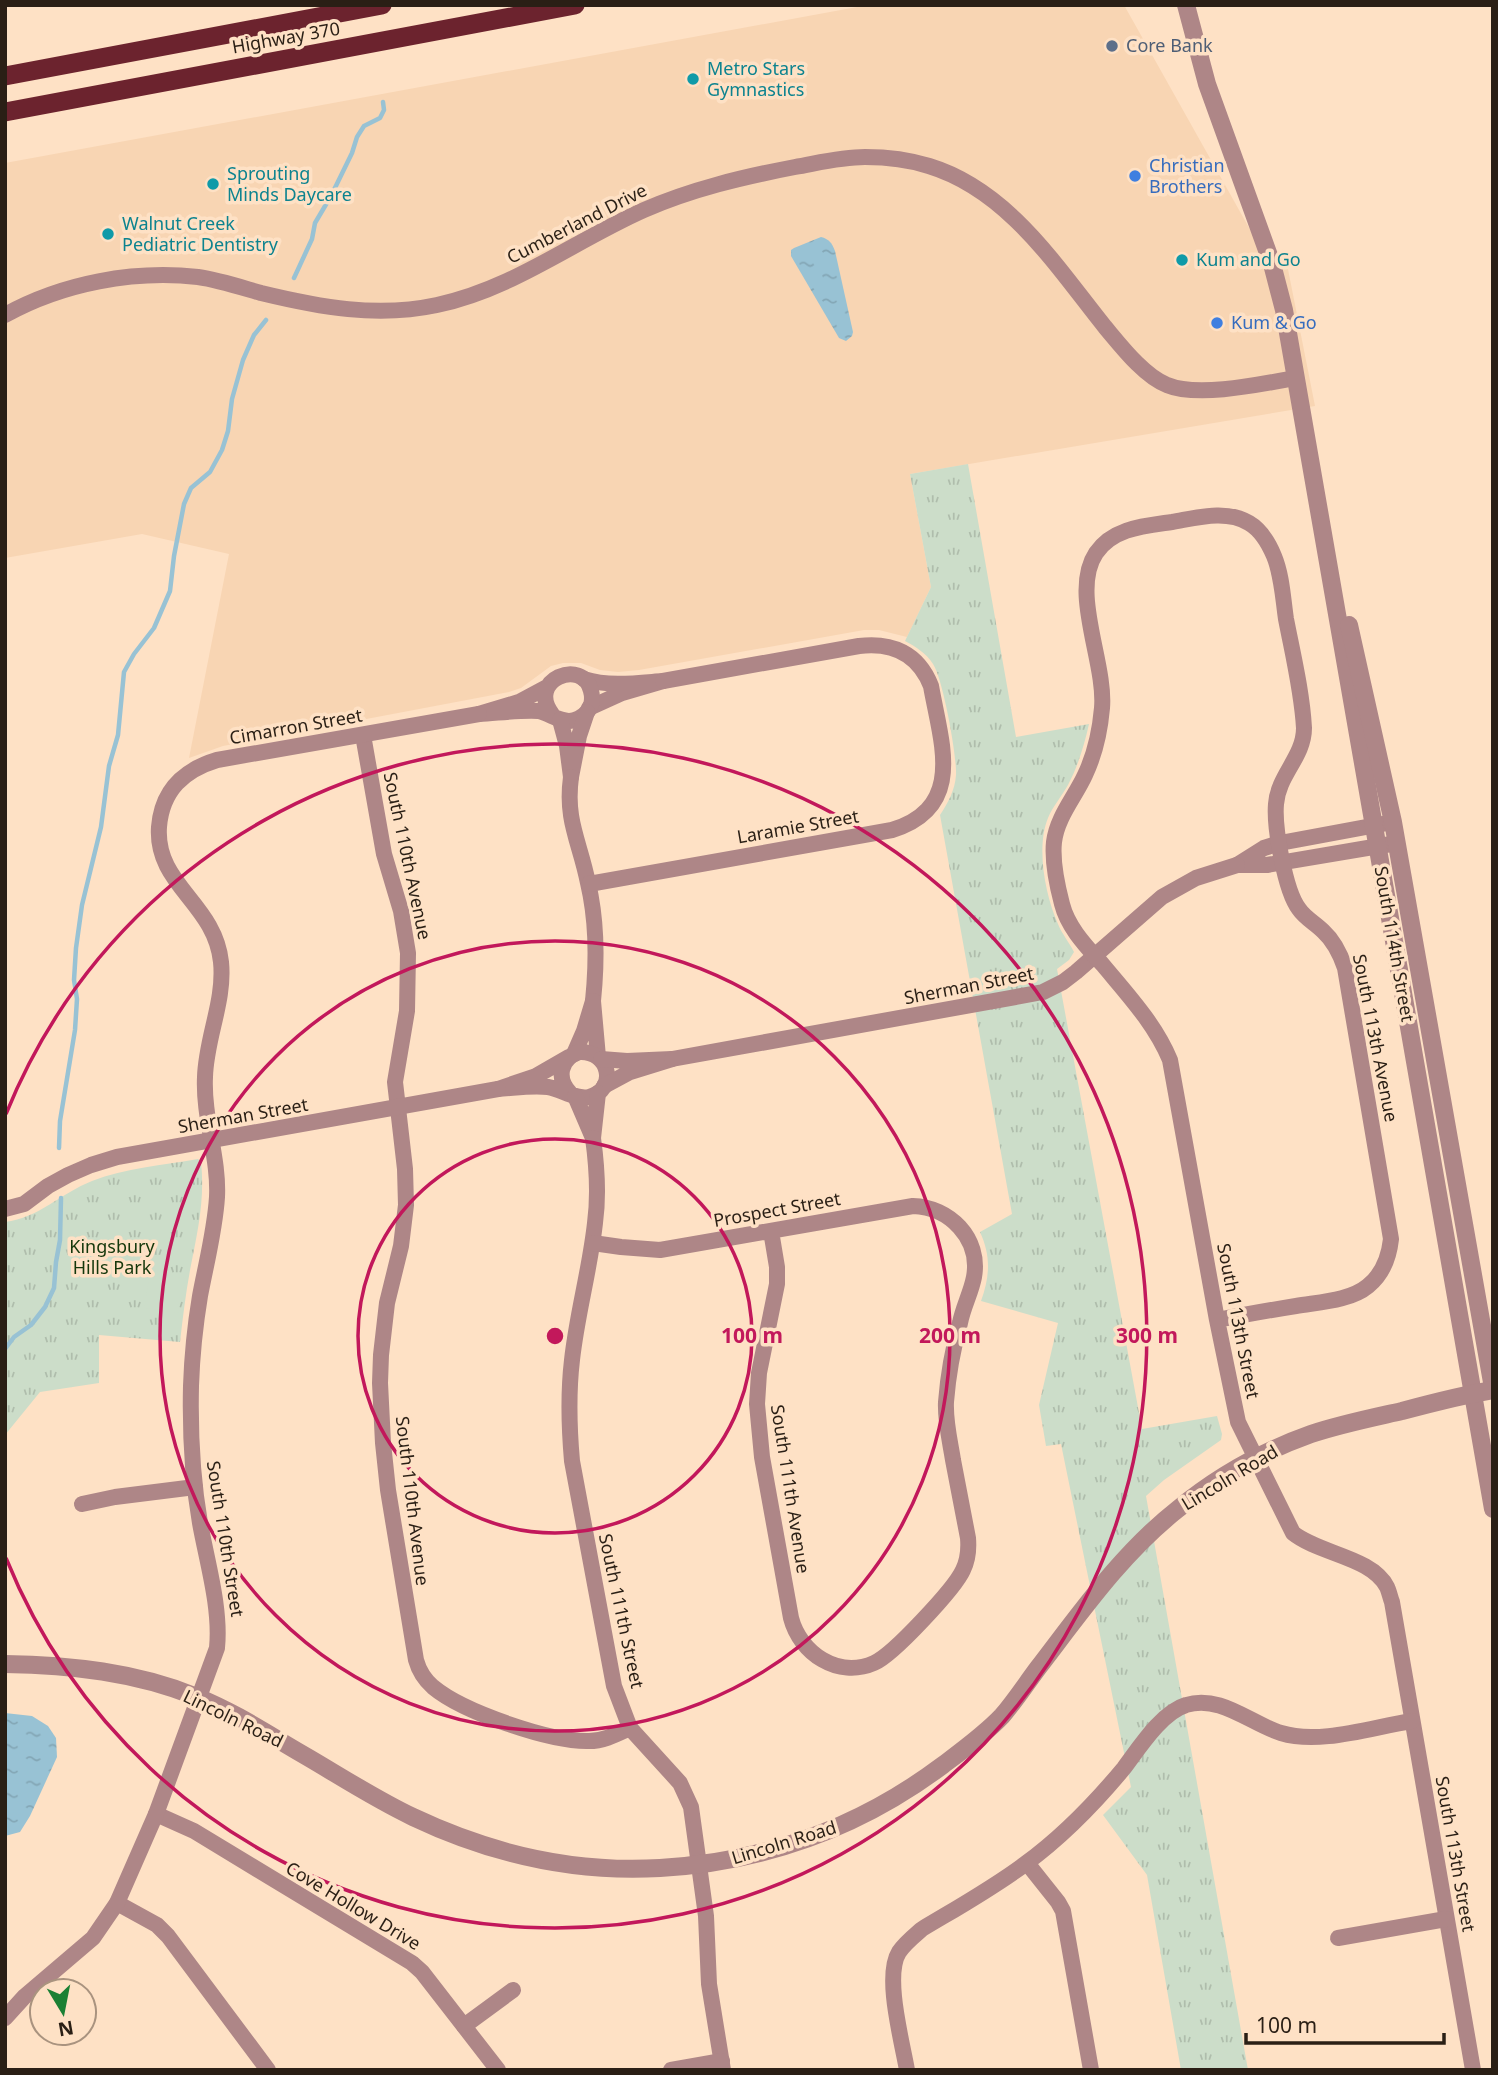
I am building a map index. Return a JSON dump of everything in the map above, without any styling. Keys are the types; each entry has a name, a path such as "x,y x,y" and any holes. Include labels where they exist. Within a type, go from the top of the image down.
{"highway":[{"name":"Highway 370","path":"5,76 382,5"},
{"name":"Highway 370","path":"5,112 575,5"}],"street":[{"name":"South 114th Street","path":"1186,5 1207,84 1272,264 1284,310 1493,1509"},
{"name":"Cumberland Drive","path":"5,315 26,303 79,286 122,277 165,275 201,278 314,306 345,310 374,311 432,306 487,291 540,267 643,210 688,193 754,175 839,159 868,157 928,166 957,177 983,192 1028,233 1138,365 1167,385 1200,390 1295,379"},
{"name":"South 114th Street","path":"1295,379 1393,822 1493,1389"},
{"name":"South 113th Avenue","path":"1096,554 1104,543 1126,530 1219,515 1241,519 1251,524 1264,537 1277,563 1304,728 1304,738 1298,754 1277,794 1276,813 1283,862 1288,887 1297,908 1331,938 1345,968 1390,1228 1388,1258 1375,1278 1360,1291 1339,1298 1217,1320"},
{"name":"South 113th Street","path":"1096,554 1087,576 1086,587 1102,694 1099,731 1086,774 1059,822 1056,833 1054,851 1065,913 1073,929 1155,1029 1170,1060 1238,1422 1293,1534 1319,1549 1363,1564 1387,1586 1392,1602 1473,2070"},
{"name":"Laramie Street","path":"589,884 892,830 906,826 926,813 940,791 944,764 931,686 926,674 894,647 859,646 663,681"},
{"path":"571,777 567,746 556,717 545,702 547,687 554,679 563,674 574,674 596,683 663,681"},
{"path":"584,679 592,691 592,698 579,736 568,796 570,816 589,884 596,942 593,1001 599,1058 607,1072 601,1089 586,1097 572,1094 561,1078 562,1067 584,1031 593,1001"},
{"path":"556,717 570,721 580,718 588,710 622,693 663,681"},
{"name":"Cimarron Street","path":"159,830 161,811 173,788 183,777 204,764 478,714 519,702 547,687"},
{"name":"Cimarron Street","path":"478,714 526,711 556,717"},
{"name":"South 110th Avenue","path":"363,735 384,854 401,911 408,953 407,1011 396,1071 406,1205 403,1234 384,1326 381,1413 390,1512 417,1666 428,1682 445,1695 523,1729 590,1741 630,1728"},
{"name":"Sherman Street","path":"599,1058 627,1062 672,1059 1036,994 1063,982 1162,897 1196,878 1237,865 1264,848 1280,843 1393,822"},
{"name":"South 110th Street","path":"5,2018 25,1996 93,1938 117,1903 156,1814 217,1648 219,1634 195,1488 191,1425 193,1354 199,1301 216,1212 217,1181 206,1111 205,1074 220,990 220,959 206,919 165,864 159,844 159,830"},
{"name":"Sherman Street","path":"1237,865 1283,862 1397,843"},
{"path":"571,1056 585,1052 599,1058"},
{"name":"Sherman Street","path":"498,1089 536,1076 571,1056"},
{"name":"Sherman Street","path":"601,1089 631,1072 672,1059"},
{"name":"Sherman Street","path":"5,1209 24,1204 48,1186 91,1165 117,1157 498,1089 538,1086 572,1094"},
{"name":"South 111th Street","path":"601,1089 593,1138 597,1176 593,1243 572,1360 569,1429 577,1493 614,1686 630,1728 676,1778 687,1795 694,1817 706,1916 709,1984 722,2065"},
{"name":"South 111th Street","path":"572,1094 593,1138"},
{"name":"Prospect Street","path":"593,1243 660,1250 912,1206 939,1212 961,1228 972,1252 974,1275 960,1323 949,1380 946,1414 968,1538 967,1557 957,1580 895,1649 862,1667"},
{"name":"South 111th Avenue","path":"771,1231 777,1283 759,1373 758,1411 765,1474 792,1618 802,1642 814,1655 836,1665 862,1667"},
{"name":"Lincoln Road","path":"5,1664 91,1669 147,1681 199,1698 252,1724 411,1816 475,1843 545,1862 613,1868 656,1868 700,1865 752,1856 835,1829 923,1780 963,1750 1002,1716 1128,1554 1178,1508 1256,1458 1309,1435 1339,1426 1493,1389"},
{"path":"82,1504 115,1497 195,1488"},
{"path":"907,2070 892,1981 898,1954 908,1940 1027,1863 1100,1797 1164,1719 1186,1705 1206,1702 1226,1708 1280,1733 1298,1736 1323,1736 1412,1721"},
{"name":"Cove Hollow Drive","path":"156,1814 194,1831 412,1963 422,1972 498,2070"},
{"path":"1027,1863 1063,1911 1091,2070"},
{"path":"117,1903 157,1925 168,1936 268,2070"},
{"path":"1338,1938 1446,1919"},
{"path":"464,2026 513,1990"},
{"path":"671,2070 722,2065"}],"shaded area":[{"path":"868,5 1124,5 1266,258 1285,254 1315,406 910,474 931,587 907,637 879,630 864,630 618,672 600,670 581,663 563,663 551,666 521,688 509,692 223,746 189,758 229,554 142,534 5,558 5,163"}],"green space":[{"path":"968,464 1016,737 1089,724 1075,771 1048,818 1044,830 1042,857 1053,912 1074,952 1069,960 1057,969 1142,1429 1217,1416 1222,1434 1221,1440 1146,1496 1248,2070 1181,2070 1147,1875 1103,1815 1131,1787 1061,1444 1046,1446 1039,1405 1058,1323 981,1301 988,1266 980,1232 1012,1214 940,815 951,796 956,775 949,718 933,664 924,653 905,641 931,587 910,474"},
{"name":"Kingsbury Hills Park","path":"198,1159 201,1162 202,1175 201,1201 180,1342 99,1335 99,1383 40,1392 5,1435 5,1222 29,1216 92,1181 144,1167"},
{"path":"150,1273 185,1278 178,1313 144,1308"}],"water":[{"path":"821,237 830,242 835,251 853,332 846,341 839,338 791,256 791,250 794,248"},
{"path":"5,1713 32,1716 48,1726 56,1738 57,1757 20,1832 5,1836"}],"waterway":[{"path":"294,278 312,239 315,223 331,196 357,137 364,126 380,118 384,110 383,102"},
{"path":"59,1148 60,1121 75,1030 76,948 82,905 101,827 109,766 118,735 124,672 154,628 170,591 184,504 191,488 210,472 222,450 243,360 254,335 266,320"},
{"path":"5,1349 14,1337 31,1325 45,1307 54,1288 60,1240 61,1198"}],"place":[{"name":"Core Bank","path":"1112,46"},
{"name":"Metro Stars Gymnastics","path":"693,79"},
{"name":"Christian Brothers","path":"1135,176"},
{"name":"Sprouting Minds Daycare","path":"213,184"},
{"name":"Walnut Creek Pediatric Dentistry","path":"108,234"},
{"name":"Kum and Go","path":"1182,260"},
{"name":"Kum & Go","path":"1217,323"}]}
